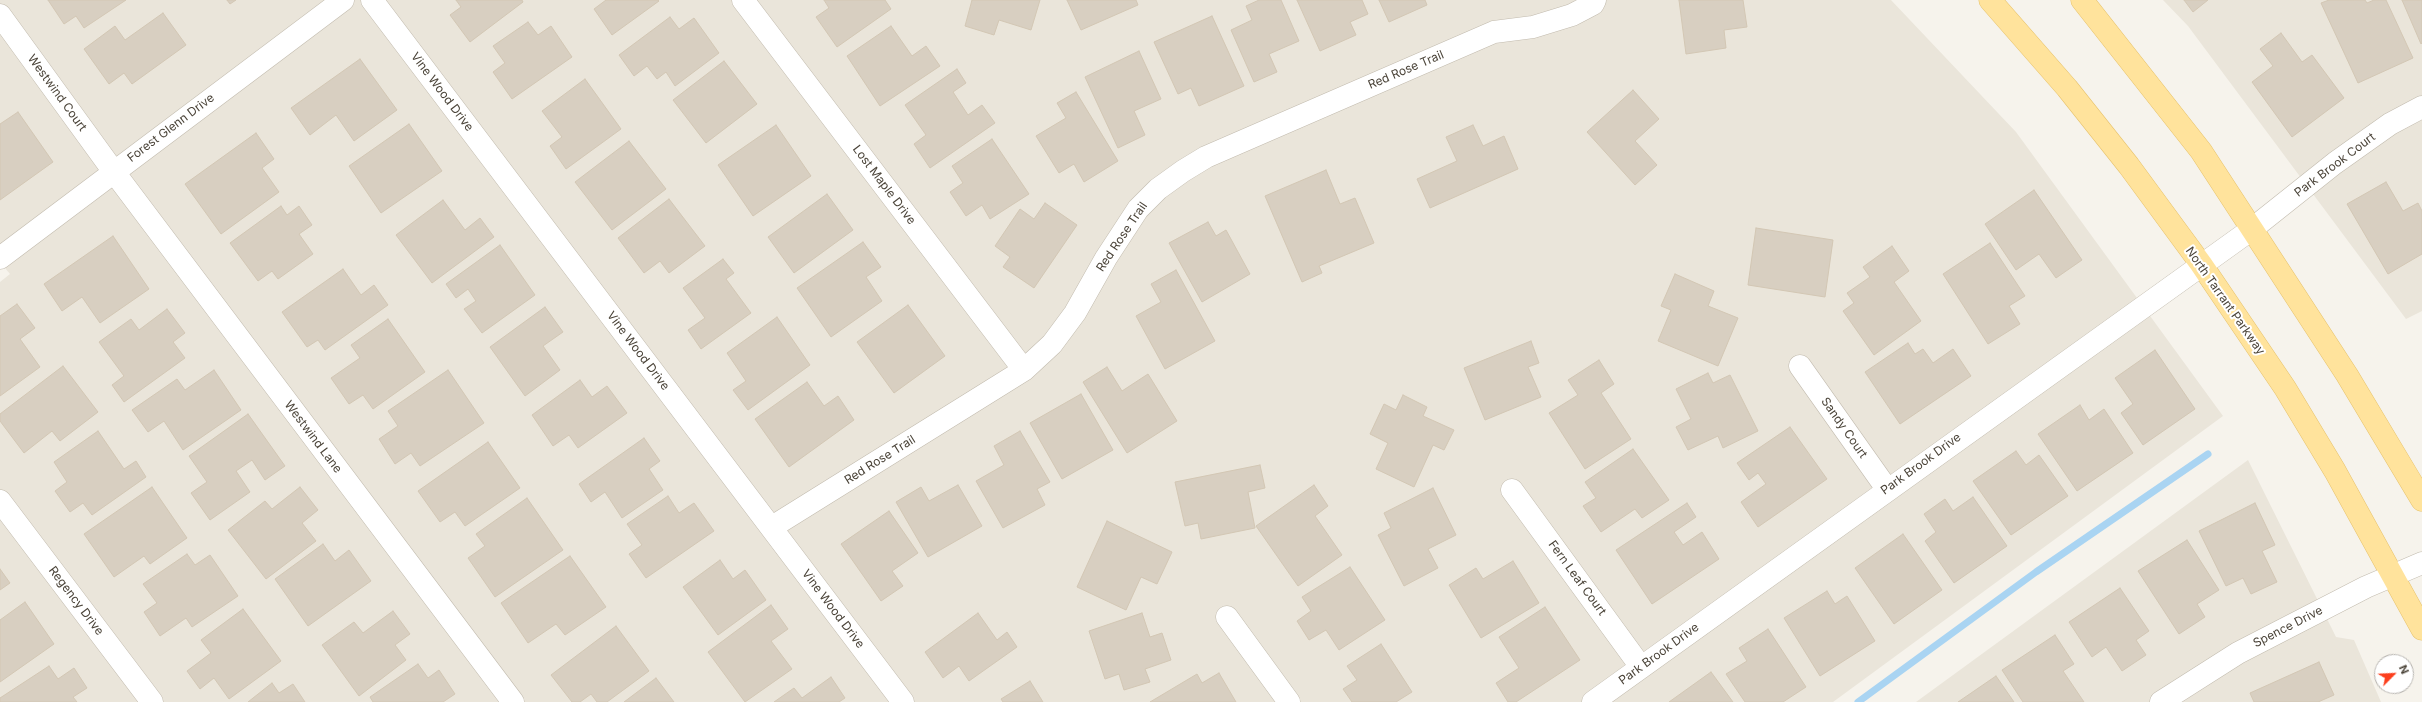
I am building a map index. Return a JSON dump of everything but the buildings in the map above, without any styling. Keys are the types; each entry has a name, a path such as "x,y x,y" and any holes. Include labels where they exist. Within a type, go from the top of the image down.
{"main road":[{"path":"2082,0 2201,151 2347,375 2422,500"},
{"name":"North Tarrant Parkway","path":"1998,3 2124,160 2201,264 2286,388 2393,575 2422,629"}],"street":[{"name":"Forest Glenn Drive","path":"0,258 343,0"},
{"name":"Vine Wood Drive","path":"372,0 903,702"},
{"name":"Lost Maple Drive","path":"743,0 1024,370"},
{"name":"Red Rose Trail","path":"772,527 1024,370 1052,344 1075,313 1106,258 1138,210 1158,189 1183,171 1206,157 1494,32 1533,27 1572,15 1594,2"},
{"name":"Westwind Court","path":"0,15 114,172"},
{"name":"Park Brook Court","path":"2252,229 2341,159 2390,124 2422,107"},
{"name":"Westwind Lane","path":"114,172 513,702"},
{"name":"Park Brook Drive","path":"1593,702 1887,489 2252,229"},
{"name":"Sandy Court","path":"1800,366 1887,489"},
{"name":"Fern Leaf Court","path":"1512,490 1641,667"},
{"name":"Regency Drive","path":"0,501 152,702"},
{"name":"Spence Drive","path":"2160,702 2185,695 2238,653 2366,587 2422,564"},
{"path":"1227,617 1289,702"}],"shaded area":[{"path":"0,0 1891,0 2016,132 2223,416 1833,702 0,702 0,282 10,274 0,262"},
{"path":"2163,0 2422,0 2422,311 2406,319 2188,26"},
{"path":"2248,460 2336,637 2354,640 2374,686 2374,694 2378,694 2381,702 1916,702"}],"waterway":[{"path":"1858,702 2036,572 2208,454"}]}
